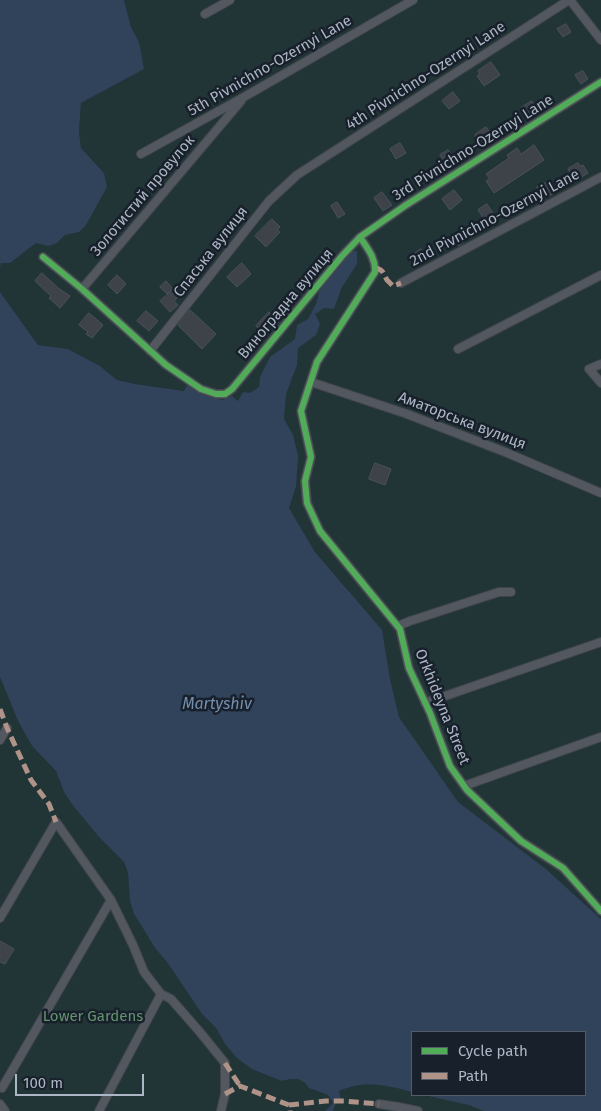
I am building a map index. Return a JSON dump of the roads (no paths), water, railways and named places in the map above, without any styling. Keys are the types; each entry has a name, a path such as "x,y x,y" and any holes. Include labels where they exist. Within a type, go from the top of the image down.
{"street":[{"path":"205,14 230,0"},
{"name":"5th Pivnichno-Ozernyi Lane","path":"142,154 412,0"},
{"path":"570,0 601,40"},
{"name":"4th Pivnichno-Ozernyi Lane","path":"297,175 570,0"},
{"name":"3rd Pivnichno-Ozernyi Lane","path":"360,237 406,205 601,82"},
{"name":"Золотистий провулок","path":"82,289 244,97"},
{"name":"Спаська вулиця","path":"150,352 268,201 297,175"},
{"name":"2nd Pivnichno-Ozernyi Lane","path":"401,282 601,177"},
{"name":"Orkhideyna Street","path":"360,237 374,258 375,272 318,362 301,411 311,457 305,481 307,503 320,532 400,629 409,668 450,766 464,786 521,841 563,868 601,911"},
{"name":"Виноградна вулиця","path":"150,352 201,389 216,394 225,394 232,389 342,256 360,237"},
{"path":"44,256 150,352"},
{"path":"458,349 601,275"},
{"path":"601,364 589,368 601,383"},
{"name":"Аматорська вулиця","path":"311,382 408,414 505,452 601,493"},
{"path":"398,626 499,592 511,592"},
{"path":"425,703 601,642"},
{"path":"0,740 7,728"},
{"path":"464,786 601,737"},
{"path":"0,918 56,822 111,900 134,945 144,972 161,994 171,999 225,1063 225,1094 221,1111"},
{"path":"1,1090 111,900"},
{"path":"99,1111 161,994"},
{"path":"0,1104 5,1111"},
{"path":"379,1104 418,1111"}],"water":[{"path":"0,0 124,0 131,27 139,42 144,69 81,103 79,131 81,148 104,173 107,187 86,225 79,232 65,235 57,243 48,246 36,243 10,263 1,263 0,269"},
{"name":"Martyshiv","path":"357,251 357,264 342,287 334,309 324,308 315,314 320,324 316,335 298,348 297,365 286,394 284,419 293,435 298,456 296,487 289,508 315,552 382,630 390,679 399,717 458,802 546,869 601,919 601,1111 484,1111 468,1105 428,1096 586,1096 586,1031 411,1031 411,1092 376,1085 349,1088 339,1091 341,1099 335,1105 333,1111 325,1111 333,1103 328,1095 309,1088 298,1079 282,1081 252,1069 237,1058 225,1044 216,1028 202,1014 167,962 155,948 134,914 130,901 128,873 124,862 98,836 71,803 64,792 56,771 32,746 18,721 0,677 0,292 38,345 68,349 100,366 117,380 184,391 187,385 222,400 232,396 238,401 243,392 250,393 259,387 260,377 270,357 295,339 297,325 308,319 316,304 319,292 349,252"}],"park label":[{"name":"Lower Gardens","path":"93,1017"}]}
